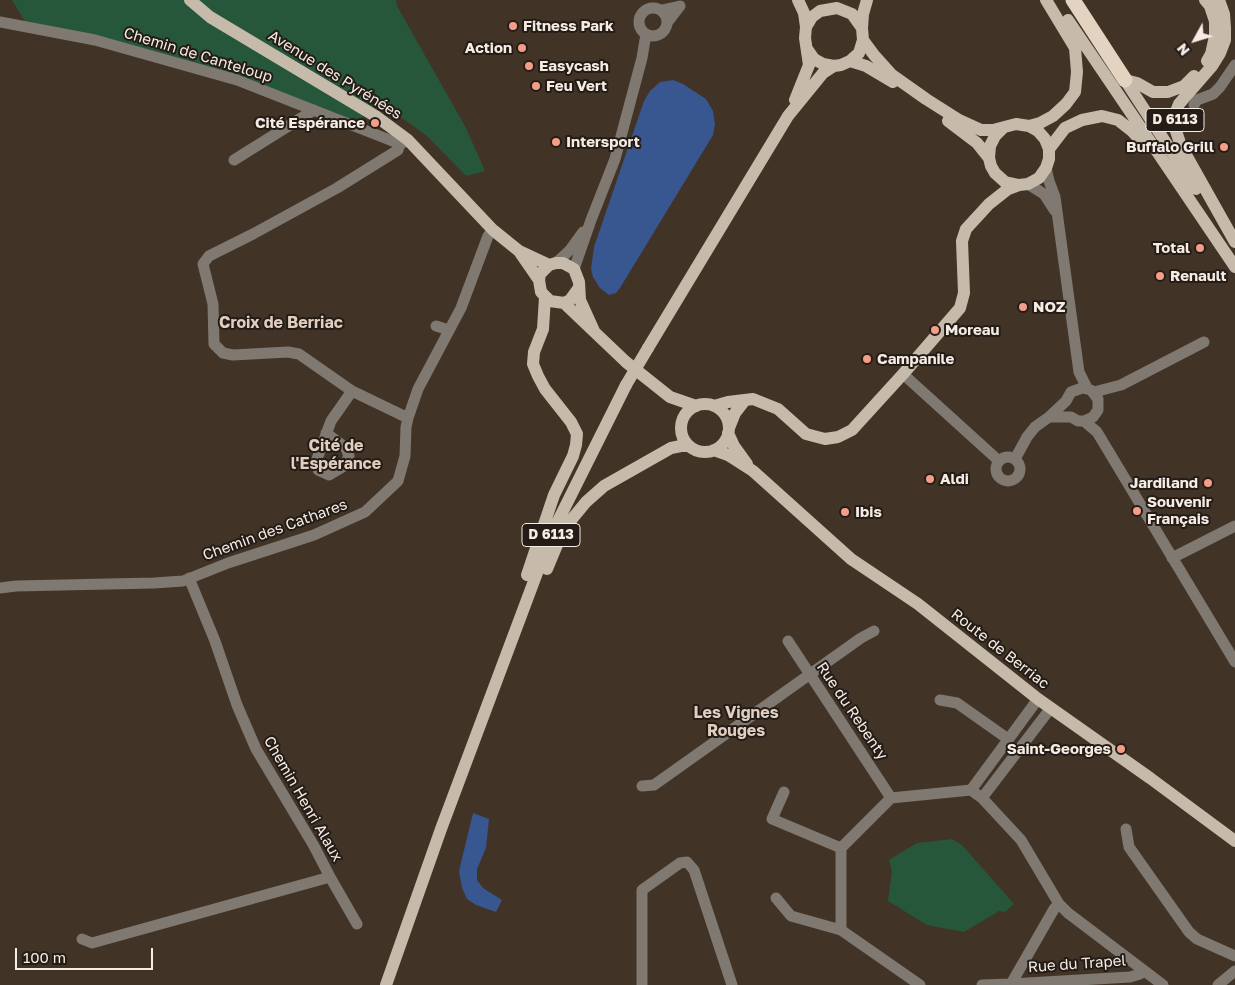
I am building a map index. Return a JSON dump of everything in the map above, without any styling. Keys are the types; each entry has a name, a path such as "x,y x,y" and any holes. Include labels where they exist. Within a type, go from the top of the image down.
{"highway":[{"name":"D 6113","path":"1073,0 1125,80"}],"main road":[{"name":"Avenue des Pyrénées","path":"190,0 210,17 377,117 493,230 519,251 539,280"},
{"path":"798,0 804,13 806,27 804,38 807,49 814,59 823,64 834,66 850,62 866,66 923,102 977,143 989,158 995,173 994,190 989,204"},
{"path":"806,27 812,17 820,11 837,8 850,0"},
{"path":"850,62 858,53 862,34 863,14 868,0"},
{"path":"1028,126 1040,123 1053,116 1075,92 1077,72 1075,48 1046,0"},
{"name":"D 6113","path":"1055,0 1235,267"},
{"name":"D 6113","path":"1125,80 1137,83 1153,92 1168,92 1184,86 1205,64 1211,54 1215,36 1215,21 1210,6 1205,0"},
{"name":"D 6113","path":"1219,0 1226,28 1220,52 1212,66 1179,104 1175,114 1174,125 1181,146 1235,242"},
{"path":"714,406 753,399 778,409 806,434 824,439 838,437 852,430 960,308 964,293 962,241 966,229 989,204 1008,189 1039,178 1046,168 1049,149 1045,139 1038,131 1028,126 1016,124 1004,128 981,130 958,120 892,75 874,56 852,14 837,8"},
{"name":"D 6113","path":"386,985 441,829 552,533 626,385 788,116 808,71 807,49"},
{"name":"D 6113","path":"788,116 824,73 834,66"},
{"name":"D 6113","path":"1125,80 1235,247"},
{"path":"1049,149 1056,137 1065,128 1082,120 1102,116 1118,120 1132,130 1157,159 1206,224"},
{"path":"989,158 990,146 995,136 1004,128"},
{"path":"995,173 1005,182 1023,184"},
{"name":"Avenue des Pyrénées","path":"519,251 552,264"},
{"path":"578,289 570,300 564,303 550,302 541,292 539,280 544,269 552,264 562,263 574,270 578,276 580,300 594,331"},
{"path":"526,578 554,495 576,446 576,434 571,422 545,389 533,364 534,352 543,329 545,297"},
{"path":"564,303 626,362 670,397 696,406"},
{"name":"D 6113","path":"441,829 489,680 526,578 561,496 593,430 626,385"},
{"path":"670,397 682,422 682,436 689,446"},
{"path":"493,692 557,545 572,519 586,502 604,486 671,448 689,446 701,452 714,450 725,440 735,413 745,400"},
{"path":"682,422 689,410 705,404 714,406 725,415 728,431"},
{"name":"Route de Berriac","path":"728,431 734,446 754,472"},
{"name":"Route de Berriac","path":"714,450 728,455 754,472 851,559 918,604 1050,709 1150,778 1235,841"}],"street":[{"path":"655,5 667,18 667,23"},
{"path":"655,5 680,6 667,23 664,32 650,35 642,31 638,22 641,14 655,5"},
{"name":"Chemin de Canteloup","path":"0,22 95,40 170,60 237,80 404,142"},
{"path":"574,270 615,159 650,35"},
{"path":"1194,105 1197,100 1213,94 1235,65"},
{"path":"234,160 314,110"},
{"path":"404,142 398,150 337,188 209,256 203,264 213,304 214,344 222,353 232,355 288,352 299,354 352,391 408,418"},
{"path":"1046,168 1055,197 1079,372 1098,399 1099,406"},
{"path":"1023,184 1044,194 1057,214"},
{"path":"552,264 570,250 591,220"},
{"name":"Chemin des Cathares","path":"0,588 154,583 183,580 314,535 365,512 398,481 405,456 406,427 418,389 461,308 488,236 493,230"},
{"path":"436,326 449,330"},
{"path":"1079,372 1068,397 1066,409 1071,417 1078,421 1089,419 1099,406 1121,385 1204,342"},
{"path":"903,374 999,461"},
{"path":"1015,459 1035,427 1049,417 1077,388 1090,390 1121,385"},
{"path":"326,433 331,420 352,391"},
{"path":"1049,417 1071,417"},
{"path":"1089,419 1235,662"},
{"path":"1004,458 1015,459 1020,468 1017,478 1012,480 1001,478 997,474 999,461 1004,458"},
{"path":"1172,558 1235,526"},
{"name":"Chemin Henri Alaux","path":"82,939 92,943 330,877 314,846 256,749 237,705 215,641 189,578"},
{"path":"642,786 654,785 874,631"},
{"name":"Rue du Rebenty","path":"788,642 891,798"},
{"path":"940,700 958,703 1008,739"},
{"path":"971,790 1038,700"},
{"path":"982,798 1050,709"},
{"path":"841,930 841,848 891,798 971,790 982,798 1021,840 1059,904 1068,913 1163,985"},
{"path":"784,792 772,819 841,848"},
{"path":"1126,829 1129,846 1196,939 1235,956"},
{"path":"642,985 642,890 680,863 687,862 694,870 732,985"},
{"path":"330,877 357,924"},
{"path":"776,898 791,916 841,930 920,985"},
{"path":"1011,984 1054,909 1059,904"},
{"name":"Rue du Trapel","path":"982,985 1130,977 1140,974 1143,970"},
{"path":"1218,985 1235,971"}],"green space":[{"path":"12,0 396,0 397,6 466,128 485,171 466,176 427,136 380,102 356,123 236,79 29,28"},
{"path":"952,839 962,845 1014,904 1005,912 999,911 964,932 927,925 888,901 892,872 889,860 917,843"}],"water":[{"path":"673,80 683,84 706,99 713,111 715,124 713,135 620,288 616,293 609,295 600,288 593,277 591,269 594,247 644,101 650,91 660,82"},
{"path":"473,813 489,819 486,848 477,869 477,880 483,888 502,900 496,912 476,905 467,899 462,888 459,871"}],"place":[{"name":"Fitness Park","path":"513,26"},
{"name":"Action","path":"522,48"},
{"name":"Easycash","path":"529,66"},
{"name":"Feu Vert","path":"536,86"},
{"name":"Cité Espérance","path":"375,123"},
{"name":"Intersport","path":"556,142"},
{"name":"Buffalo Grill","path":"1224,147"},
{"name":"Total","path":"1200,248"},
{"name":"Renault","path":"1160,276"},
{"name":"NOZ","path":"1023,307"},
{"name":"Moreau","path":"935,330"},
{"name":"Campanile","path":"867,359"},
{"name":"Aldi","path":"930,479"},
{"name":"Jardiland","path":"1208,483"},
{"name":"Souvenir Français","path":"1137,511"},
{"name":"Ibis","path":"845,512"},
{"name":"Saint-Georges","path":"1121,749"}],"district":[{"name":"Croix de Berriac","path":"281,323"},
{"name":"Cité de l'Espérance","path":"336,455"},
{"name":"Les Vignes Rouges","path":"736,722"}]}
